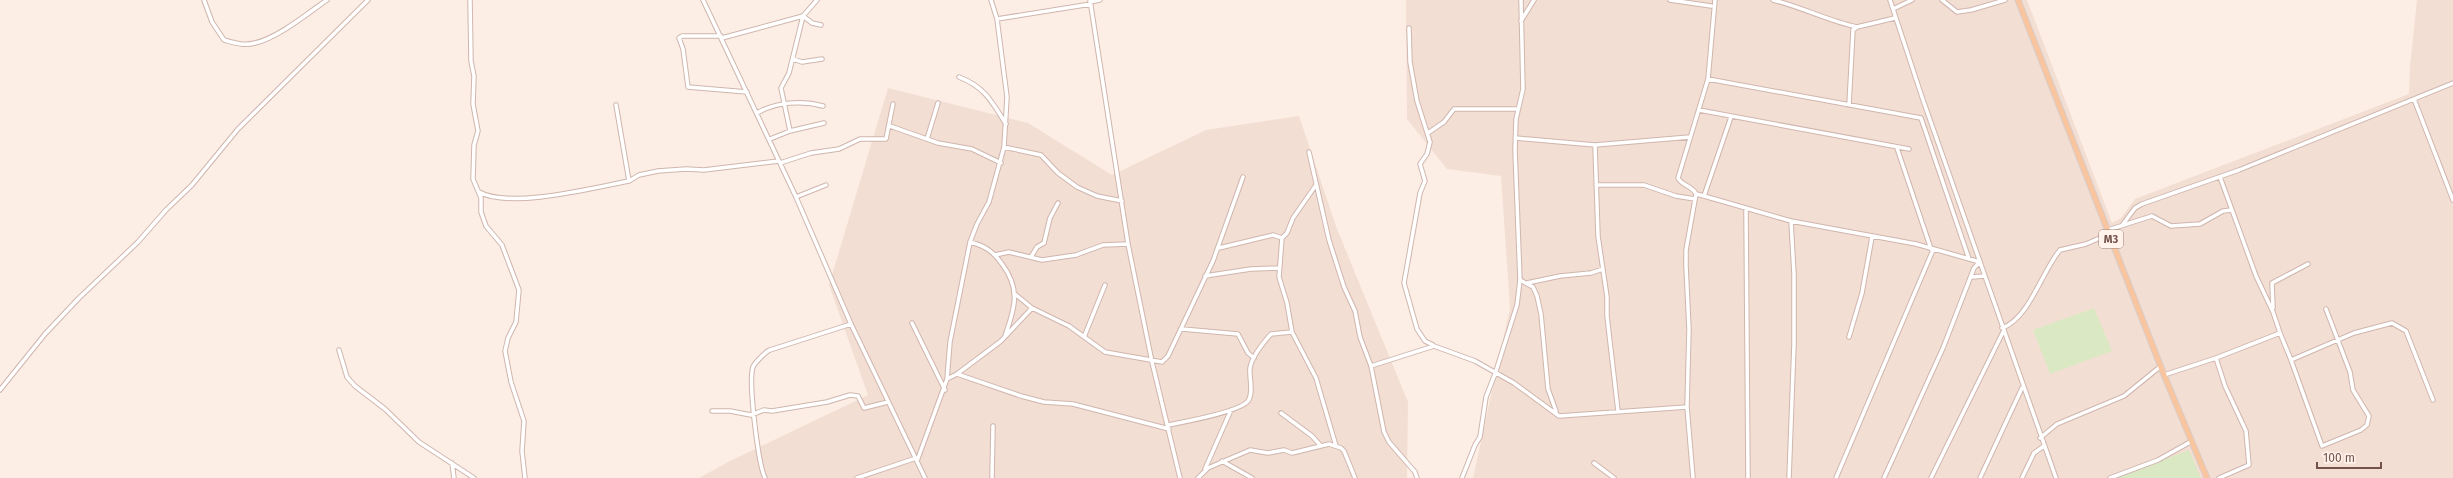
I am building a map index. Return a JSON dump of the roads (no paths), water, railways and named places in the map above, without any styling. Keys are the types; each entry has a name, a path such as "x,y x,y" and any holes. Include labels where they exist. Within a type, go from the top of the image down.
{"main road":[{"name":"M3","path":"2018,0 2164,375 2193,441 2207,478"}],"street":[{"path":"204,0 212,22 224,40 241,45 256,43 272,35 328,0"},
{"path":"0,390 45,334 79,298 138,242 192,185 238,130 368,0"},
{"path":"470,0 471,61 474,74 473,104 478,131 474,144 473,178 479,192 481,212 486,226 502,245 519,290 516,322 508,338 505,351 511,382 524,421 522,451 524,478"},
{"path":"703,0 770,140 851,324 925,478"},
{"path":"790,131 781,88 789,73 803,16 817,0"},
{"path":"997,19 1100,0"},
{"path":"1462,478 1474,445 1480,437 1486,397 1517,305 1520,280 1516,210 1516,138 1518,109 1523,83 1521,0"},
{"path":"1521,22 1534,0"},
{"path":"1670,0 1712,7"},
{"path":"1708,0 1712,7"},
{"path":"1692,478 1687,407 1689,329 1686,250 1696,194 1693,189 1680,182 1678,178 1708,79 1712,7 1715,0"},
{"path":"1773,0 1783,1 1827,20 1857,27 1895,18"},
{"path":"1890,0 2022,388 2056,478"},
{"path":"1893,9 1912,0"},
{"path":"1942,0 1957,12 1971,10 2005,0"},
{"path":"917,459 948,379 950,342 970,242 977,224 989,202 1001,163 1004,147 1007,97 997,19 993,1"},
{"path":"1090,2 1128,244 1152,362 1169,427 1180,478"},
{"path":"747,92 688,87 683,49 679,38 722,37 803,16"},
{"path":"803,16 812,23 821,25"},
{"path":"1848,105 1853,33 1857,27"},
{"path":"1410,28 1410,62 1417,101 1428,133 1429,148 1420,164 1424,181 1420,193 1404,283 1417,329 1425,341 1434,346 1475,361 1495,374 1514,383 1559,416 1687,407"},
{"path":"793,59 802,62 822,59"},
{"path":"959,77 978,86 984,92 1006,124"},
{"path":"1708,79 1921,118 1928,114"},
{"path":"2124,224 2135,208 2142,204 2220,177 2453,83"},
{"path":"2414,99 2453,199"},
{"path":"927,139 938,103"},
{"path":"757,113 766,108 784,104 823,106"},
{"path":"479,192 510,200 558,194 629,181 639,175 658,172 686,169 704,170 780,162 811,153 839,149 860,139 884,141 888,136 894,104"},
{"path":"616,105 629,181"},
{"path":"1428,133 1444,122 1454,109 1518,109"},
{"path":"1699,110 1897,148 1909,149"},
{"path":"1704,196 1731,117"},
{"path":"1921,118 1969,259"},
{"path":"770,140 790,131 824,123"},
{"path":"890,126 927,139 972,149 1001,163"},
{"path":"1516,138 1595,145 1690,137"},
{"path":"1595,145 1598,236 1603,269 1618,411"},
{"path":"1004,147 1041,154 1058,173 1077,187 1097,196 1122,201"},
{"path":"1836,478 1932,249 1897,148"},
{"path":"1309,152 1316,185 1339,272 1355,311 1360,337 1371,366 1384,432 1389,442 1416,472 1417,478"},
{"path":"1015,294 1032,308 1069,326 1105,352 1152,362 1162,362 1166,359 1182,329 1219,248 1243,177"},
{"path":"2220,177 2256,276 2273,312 2322,446 2352,436 2367,425 2369,416 2353,390 2350,372 2326,309"},
{"path":"796,197 826,184"},
{"path":"1316,185 1293,218 1287,233 1282,238 1279,268 1280,282 1287,303 1292,332 1316,378 1336,446"},
{"path":"1596,186 1644,185 1676,196 1695,200"},
{"path":"1696,194 1729,202 1746,210 1802,224 1932,249 1980,262"},
{"path":"1031,258 1037,247 1044,243 1050,218 1058,203"},
{"path":"1746,210 1748,478"},
{"path":"1931,478 2003,330 2011,325 2023,312 2060,250 2086,244 2124,224 2152,216 2172,226 2200,224 2219,213 2232,210"},
{"path":"1789,478 1793,359 1793,233 1791,221"},
{"path":"1793,233 1802,224"},
{"path":"1219,248 1273,235 1282,238"},
{"path":"1849,337 1862,293 1872,237"},
{"path":"970,242 987,247 1010,275 1015,294 1005,336"},
{"path":"995,255 1006,252 1042,260 1072,256 1098,246 1128,244"},
{"path":"1884,478 1943,348 1972,276 1980,262"},
{"path":"2273,312 2272,283 2308,264"},
{"path":"1206,276 1251,269 1279,268"},
{"path":"1527,283 1560,276 1590,273 1603,269"},
{"path":"1972,276 1985,276"},
{"path":"1520,280 1533,287 1537,296 1541,314 1548,390 1554,408 1559,416"},
{"path":"1084,337 1105,285"},
{"path":"948,379 988,352 1032,308"},
{"path":"912,323 944,390"},
{"path":"2291,360 2338,342 2364,330 2387,323 2396,324 2406,331 2433,400"},
{"path":"765,478 754,414 753,366 765,352 851,324"},
{"path":"1182,329 1238,334 1248,353 1254,358"},
{"path":"957,374 1044,402 1073,404 1169,427 1231,410 1248,401 1251,387 1250,369 1254,358 1271,334 1292,332"},
{"path":"2164,375 2216,358 2280,333"},
{"path":"1371,366 1434,346"},
{"path":"339,350 347,377 355,386 385,409 419,442 474,478"},
{"path":"2216,358 2225,386 2246,431 2249,465 2219,478"},
{"path":"2040,438 2057,424 2124,396 2161,366"},
{"path":"1980,478 2022,388"},
{"path":"712,411 730,411 749,415 764,410 772,411 823,403 853,394 858,396 864,408 888,402"},
{"path":"1198,478 1205,470 1231,410"},
{"path":"1281,413 1312,436 1320,445"},
{"path":"992,478 993,426"},
{"path":"2110,478 2158,460 2193,441"},
{"path":"1205,470 1222,461 1250,450 1268,453 1284,450 1292,453 1320,445 1336,446 1344,451 1356,478"},
{"path":"2022,478 2034,454 2044,446"},
{"path":"857,478 917,459"},
{"path":"1222,461 1252,478"},
{"path":"452,463 454,478"},
{"path":"1594,463 1614,478"}]}
